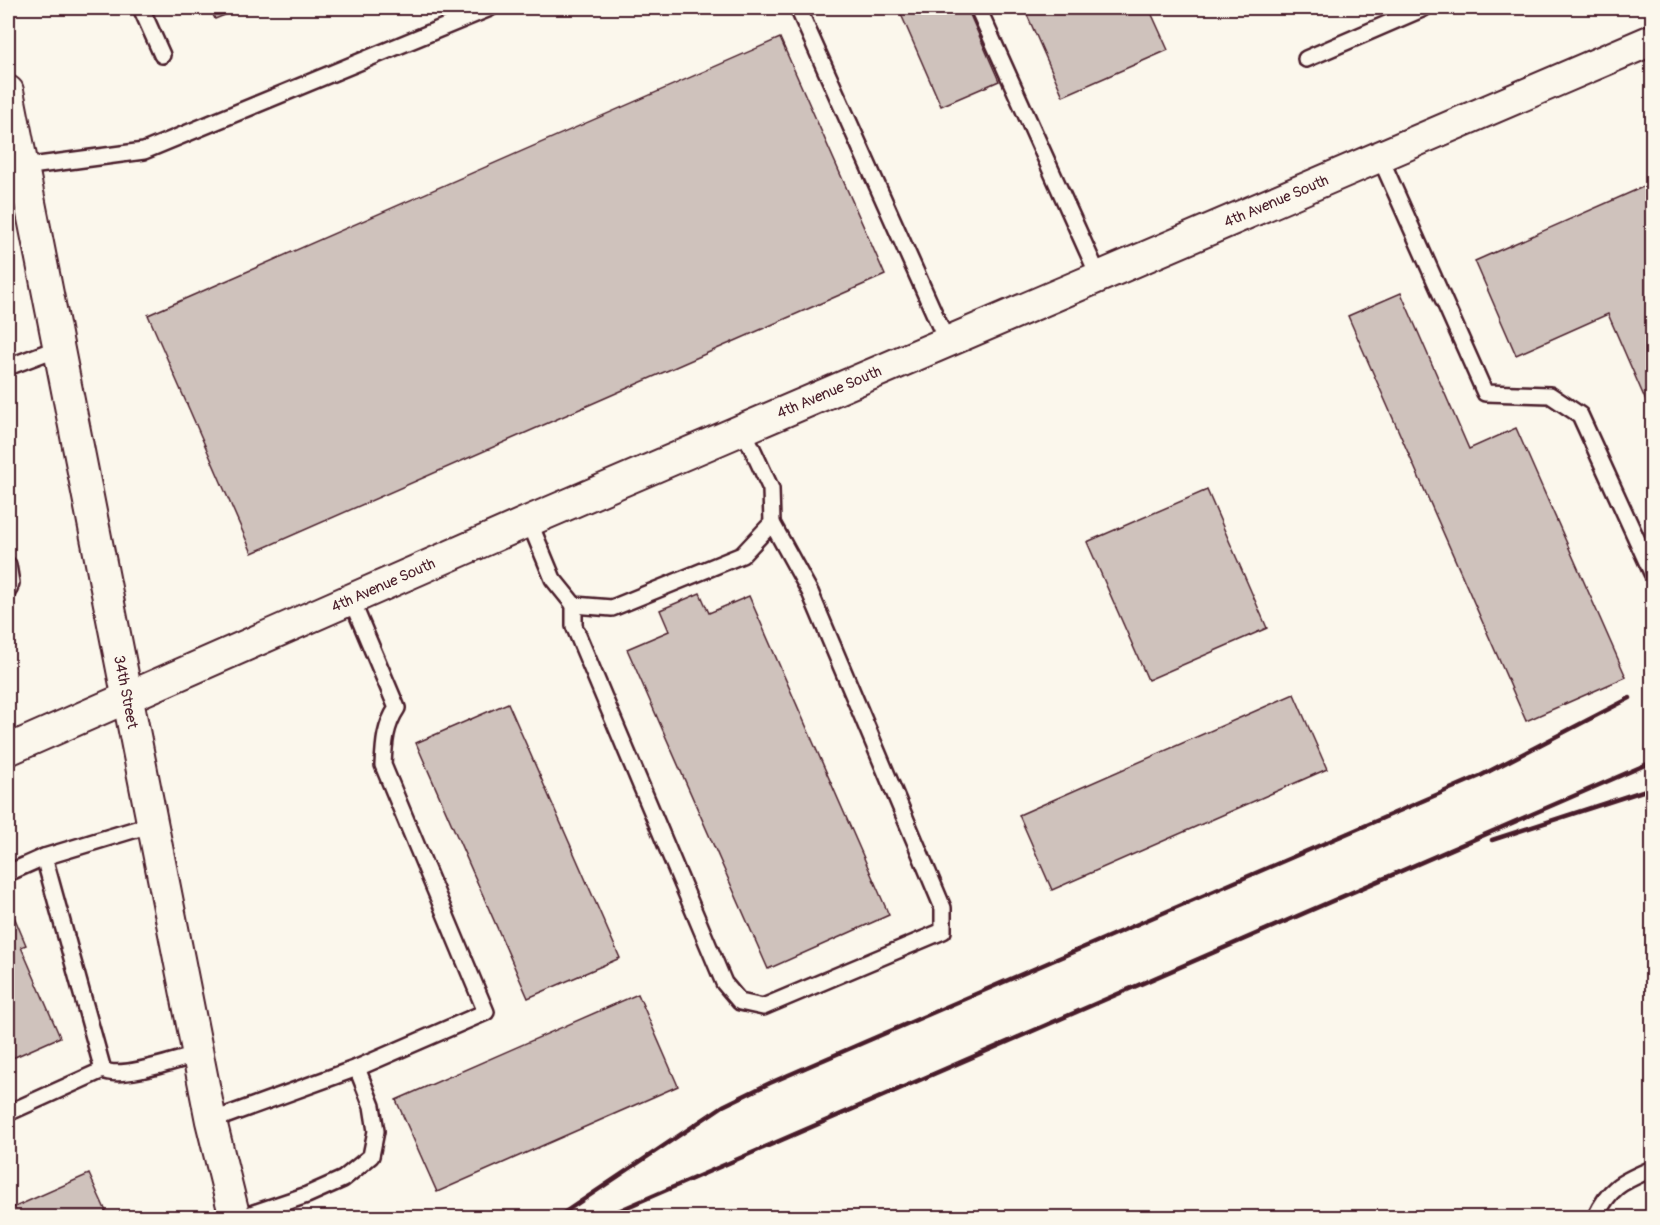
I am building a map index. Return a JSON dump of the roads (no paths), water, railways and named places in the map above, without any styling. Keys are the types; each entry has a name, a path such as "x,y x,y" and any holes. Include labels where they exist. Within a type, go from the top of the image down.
{"street":[{"name":"4th Avenue South","path":"8,750 529,521 1653,40"},
{"name":"34th Street","path":"8,92 15,167 58,348 211,1121 237,1218"}],"lane":[{"path":"141,8 162,55"},
{"path":"15,167 144,151 490,8"},
{"path":"798,8 947,342"},
{"path":"978,8 1099,277"},
{"path":"1306,59 1424,8"},
{"path":"1380,157 1485,393 1550,395 1580,414 1653,573"},
{"path":"8,367 58,348"},
{"path":"529,521 553,579 574,605 574,626 724,983 740,1002 764,1007 943,932 943,908 810,592 772,523 771,489 743,429"},
{"path":"574,605 612,608 742,555 772,523"},
{"path":"8,565 11,583 8,591"},
{"path":"211,1121 357,1068 486,1012 383,765 384,736 389,719 397,708 351,599"},
{"path":"8,873 44,857 153,824"},
{"path":"44,857 102,1070 110,1074 142,1070 198,1054"},
{"path":"237,1218 308,1195 343,1179 371,1156 376,1131 372,1106 357,1068"},
{"path":"8,1113 102,1070"},
{"path":"1595,1218 1600,1207 1619,1183 1653,1169"}],"railway":[{"path":"556,1218 723,1106 770,1083 1480,776 1630,698"},
{"path":"602,1218 1652,762"},
{"path":"1492,840 1652,788"}]}
